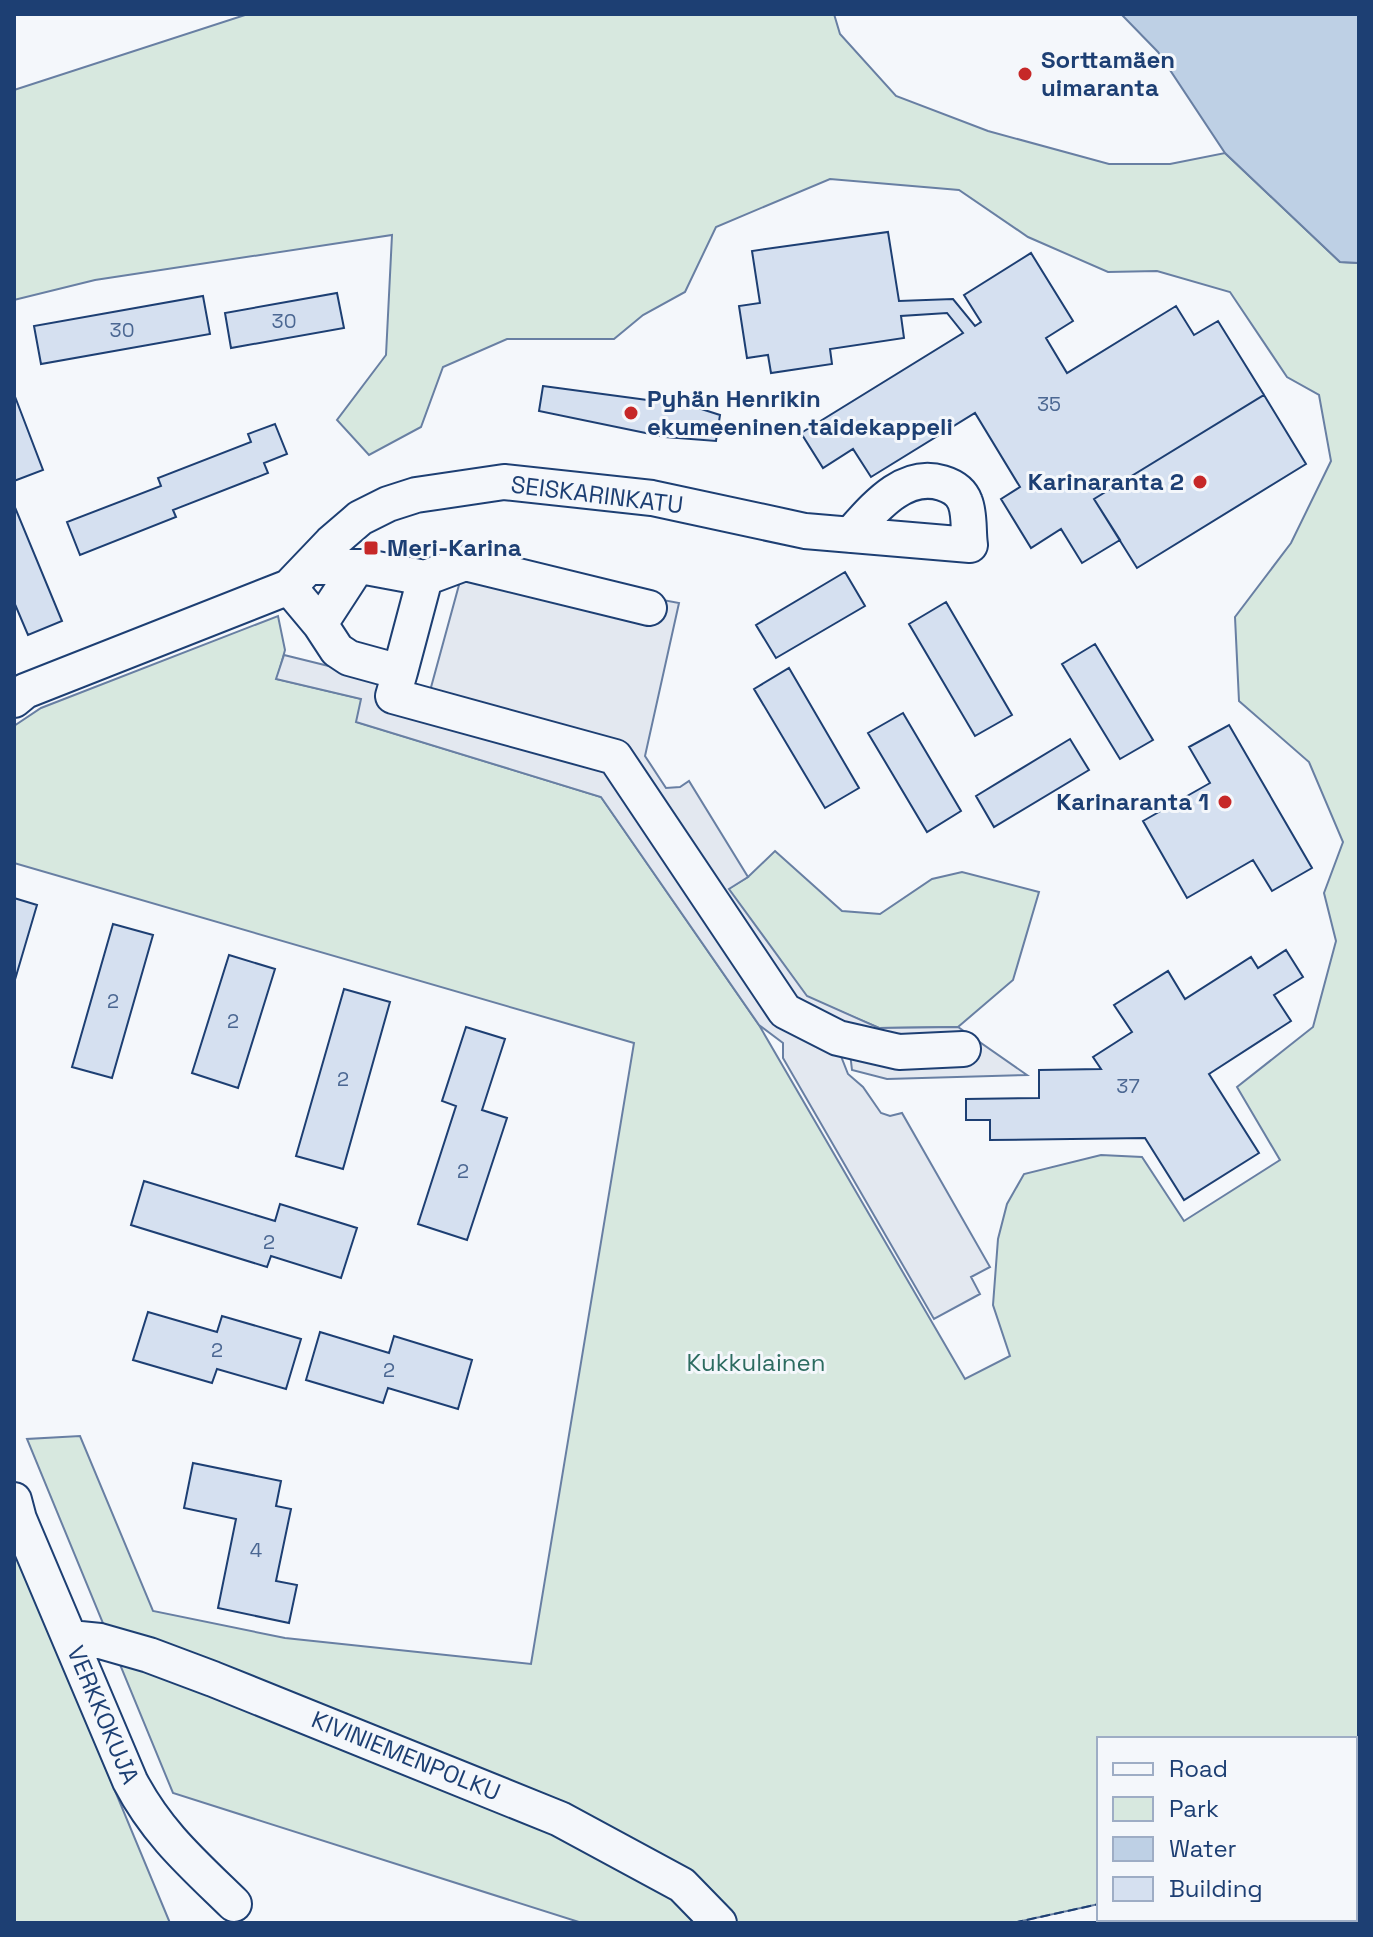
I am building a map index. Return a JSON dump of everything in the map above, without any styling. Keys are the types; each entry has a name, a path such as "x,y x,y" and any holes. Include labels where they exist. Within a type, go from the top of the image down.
{"street":[{"name":"SEISKARINKATU","path":"14,700 25,691 300,577 331,543 360,518 416,495 504,482 652,498 805,531 850,535"},
{"path":"400,672 349,658 337,650 320,624 300,577 357,567 425,578 465,563 649,608"},
{"path":"320,624 357,567"},
{"path":"425,578 393,696 615,757 785,1011 838,1038 899,1052 963,1049"},
{"name":"VERKKOKUJA","path":"14,1500 130,1781 147,1813 173,1844 234,1904"},
{"name":"KIVINIEMENPOLKU","path":"70,1638 100,1641 149,1655 560,1819 682,1885 719,1923"}],"green space":[{"name":"Kukkulainen","path":"248,14 834,14 840,34 896,96 988,131 1109,164 1170,164 1225,153 1340,262 1359,263 1359,1846 1357,1737 1097,1737 1097,1904 1013,1923 582,1923 173,1793 27,1439 80,1436 153,1611 285,1638 531,1664 634,1043 14,863 14,726 41,708 278,616 285,650 277,679 362,699 357,722 601,797 759,1025 965,1379 1010,1356 993,1305 998,1239 1007,1204 1024,1174 1101,1155 1142,1157 1184,1221 1280,1160 1237,1087 1313,1027 1336,941 1324,893 1343,842 1309,762 1239,701 1235,617 1291,543 1331,461 1319,395 1287,377 1230,292 1157,271 1108,272 1028,237 959,190 830,179 716,227 685,292 643,315 614,339 507,339 443,367 421,427 369,455 337,420 386,355 392,235 95,280 14,300 14,90"},
{"path":"775,851 842,911 880,914 932,879 962,872 1039,892 1013,980 958,1027 879,1028 807,997 728,889 748,877"},
{"path":"14,1548 170,1923 14,1923"}],"shaded area":[{"path":"465,563 679,603 645,756 666,788 680,787 689,781 748,877 729,889 807,996 879,1028 958,1027 1027,1075 887,1079 852,1070 850,1053 839,1051 848,1074 863,1087 881,1113 890,1116 902,1113 990,1267 971,1277 980,1294 934,1319 783,1058 783,1043 759,1025 601,797 356,722 361,699 276,679 284,655 430,691"}],"water":[{"path":"1121,14 1359,14 1359,263 1340,262 1225,153 1158,52"}],"building":[{"path":"888,232 899,301 953,299 975,326 981,322 964,295 1031,253 1073,321 1046,338 1067,373 1176,306 1194,335 1218,321 1264,395 1094,499 1120,540 1082,563 1061,529 1031,548 1001,499 1020,487 975,413 871,477 853,449 823,468 801,433 963,333 947,313 901,316 904,338 830,349 832,364 771,373 768,355 747,358 739,306 760,303 752,251"},
{"path":"337,293 344,328 231,348 225,313"},
{"path":"203,296 210,334 41,364 34,326"},
{"name":"Pyhän Henrikin ekumeeninen taidekappeli","path":"543,386 692,406 720,415 716,441 665,437 539,411"},
{"path":"14,394 43,470 14,481"},
{"name":"Karinaranta 2","path":"1264,395 1306,464 1137,568 1094,499"},
{"path":"275,424 287,454 264,463 268,473 173,510 176,517 80,555 67,522 161,486 158,478 251,442 248,434"},
{"path":"14,505 62,621 28,635 14,602"},
{"path":"845,572 865,606 776,658 756,625"},
{"path":"946,602 1012,715 975,736 909,624"},
{"path":"1095,644 1153,740 1120,759 1062,664"},
{"path":"789,668 859,788 825,808 754,689"},
{"path":"903,713 961,811 927,832 868,733"},
{"name":"Karinaranta 1","path":"1229,725 1312,868 1272,891 1253,860 1187,898 1143,821 1210,783 1189,747"},
{"path":"1070,739 1089,770 994,827 976,796"},
{"path":"14,898 37,905 14,983"},
{"path":"113,924 153,935 112,1078 72,1067"},
{"path":"1286,950 1303,977 1274,995 1291,1021 1209,1074 1259,1153 1184,1200 1145,1138 990,1140 990,1120 966,1120 966,1099 1039,1098 1039,1070 1101,1069 1093,1057 1132,1032 1114,1005 1168,971 1185,999 1251,957 1258,968"},
{"path":"229,955 275,969 238,1088 192,1073"},
{"path":"344,989 390,1002 343,1169 296,1156"},
{"path":"466,1027 505,1039 482,1110 507,1118 467,1240 418,1224 456,1106 442,1101"},
{"path":"144,1181 275,1221 280,1204 357,1228 341,1278 271,1256 267,1267 131,1225"},
{"path":"148,1312 217,1332 222,1316 301,1339 286,1389 217,1369 212,1383 133,1360"},
{"path":"320,1332 389,1353 394,1336 472,1360 458,1409 388,1388 383,1403 306,1380"},
{"path":"193,1463 281,1481 276,1506 291,1509 276,1581 297,1585 289,1623 218,1608 236,1519 184,1508"}],"fence":[{"path":"1013,1923 1097,1904"}],"place":[{"name":"Sorttamäen uimaranta","path":"1025,74"},
{"name":"Pyhän Henrikin ekumeeninen taidekappeli","path":"631,413"},
{"name":"Karinaranta 2","path":"1200,482"},
{"name":"Meri-Karina","path":"371,548"},
{"name":"Karinaranta 1","path":"1225,802"}]}
